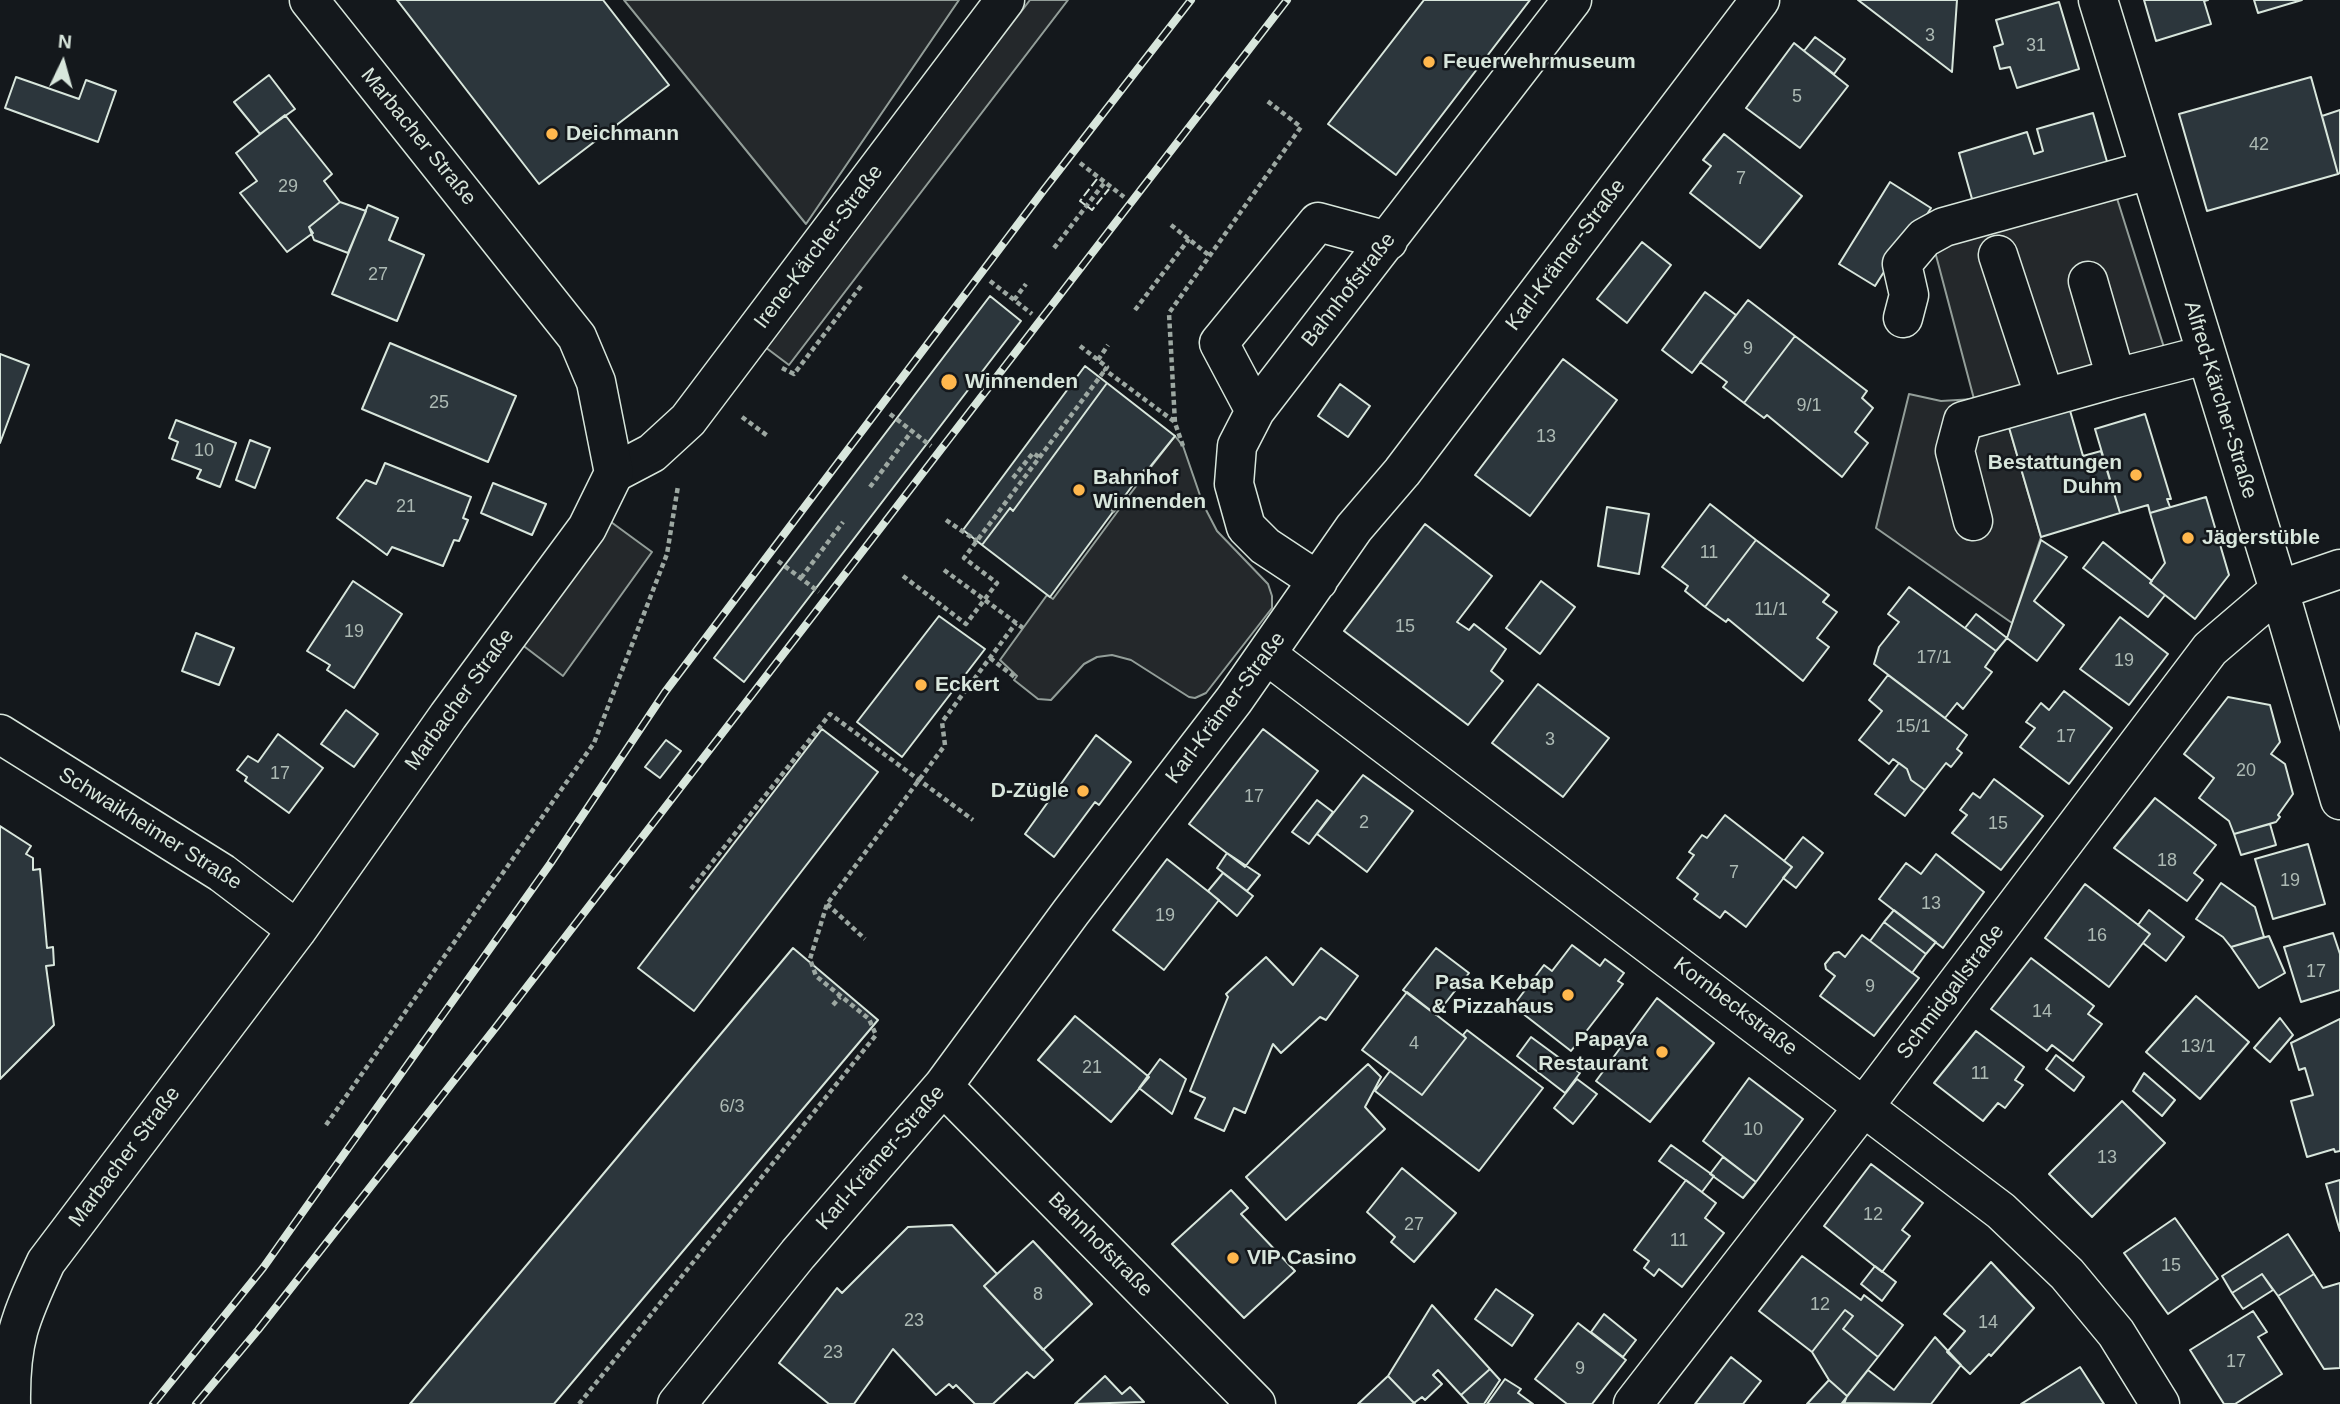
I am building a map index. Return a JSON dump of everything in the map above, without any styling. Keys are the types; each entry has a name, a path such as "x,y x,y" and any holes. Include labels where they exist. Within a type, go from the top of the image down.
{"street":[{"name":"Marbacher Straße","path":"11,1404 10,1365 19,1320 46,1262 297,930 448,716 587,528 614,473 596,382 577,337 309,0"},
{"name":"Irene-Kärcher-Straße","path":"614,473 652,453 688,420 1006,0"},
{"name":"Bahnhofstraße","path":"1318,581 1265,546 1246,527 1234,484 1237,446 1255,411 1388,242 1572,0"},
{"name":"Karl-Krämer-Straße","path":"677,1404 798,1254 943,1086 1071,912 1267,655 1354,528 1402,472 1760,0"},
{"name":"Alfred-Kärcher-Straße","path":"2098,0 2279,590 2340,800"},
{"path":"1903,318 1909,295 1902,264 1924,238 1944,227 2149,170"},
{"path":"1255,411 1219,343 1318,222 1388,242"},
{"path":"1998,254 2045,398"},
{"path":"2088,281 2116,378"},
{"path":"1973,521 1955,451 1963,421 2206,355"},
{"path":"2279,590 2340,569"},
{"name":"Schmidgallstraße","path":"1633,1404 1866,1105 2210,649 2279,590"},
{"name":"Kornbeckstraße","path":"1267,655 1866,1105 2001,1211 2067,1274 2116,1333 2160,1404"},
{"name":"Schwaikheimer Straße","path":"0,734 222,873 297,930"},
{"name":"Bahnhofstraße","path":"943,1086 1256,1404"}],"path":[{"path":"1183,446 1175,423 1169,313 1301,127 1266,100"},
{"path":"1080,163 1124,197"},
{"path":"1054,248 1105,182"},
{"path":"1171,226 1210,256"},
{"path":"1136,310 1189,239"},
{"path":"990,281 1032,314"},
{"path":"1014,300 1026,284"},
{"path":"777,366 794,374 861,286"},
{"path":"1098,360 1108,345"},
{"path":"902,576 966,624 997,583 964,558 1107,368 1080,346"},
{"path":"1105,370 1175,423"},
{"path":"890,414 931,446"},
{"path":"741,416 769,438"},
{"path":"326,1125 594,743 667,554 688,420"},
{"path":"870,487 912,431"},
{"path":"1013,478 1033,453 1039,457"},
{"path":"1114,513 1125,498 1137,507"},
{"path":"946,520 977,541"},
{"path":"801,578 843,522"},
{"path":"778,561 819,592"},
{"path":"944,570 1023,628"},
{"path":"579,1404 876,1035 869,1019 816,976 810,959 827,904 945,745 942,722 1016,623"},
{"path":"990,658 1016,678"},
{"path":"691,889 830,714 973,820"},
{"path":"827,904 865,939"},
{"path":"833,1005 840,996"}],"shaded area":[{"path":"624,0 959,0 806,224"},
{"path":"1030,0 1068,0 789,365 765,347"},
{"path":"2115,192 2173,376 2008,424 2041,537 2012,623 1876,528 1909,394 1941,401 1974,399 1933,244"},
{"path":"1175,436 1183,446 1203,504 1217,531 1268,584 1272,608 1206,693 1195,698 1189,697 1131,660 1112,655 1097,657 1084,664 1051,700 1038,699 1014,680 1017,676 1000,660 1047,595 1053,599 1126,500 1137,507 1127,498"},
{"path":"596,511 652,552 563,676 508,634"}],"building":[{"name":"Deichmann","path":"397,0 603,0 669,85 539,184"},
{"name":"Feuerwehrmuseum","path":"1424,0 1530,0 1396,175 1328,124"},
{"path":"1858,0 1957,0 1952,72"},
{"path":"2144,0 2208,0 2204,1 2211,24 2156,41"},
{"path":"2254,0 2302,0 2258,13"},
{"path":"2059,2 2079,69 2017,88 2010,67 2000,69 1994,47 2003,44 1996,20"},
{"path":"1815,37 1845,59 1834,74 1804,51"},
{"path":"1794,43 1848,86 1800,148 1746,108"},
{"path":"269,75 295,109 260,134 234,102"},
{"path":"16,77 79,99 86,80 116,91 98,142 5,108"},
{"path":"2311,77 2338,174 2207,211 2179,114"},
{"path":"2340,110 2340,173 2338,174 2322,116"},
{"path":"2093,113 2110,172 1976,213 1959,153 2027,132 2034,154 2043,151 2037,129"},
{"path":"285,115 332,174 324,181 340,202 309,227 313,233 287,252 240,193 257,181 236,153"},
{"path":"1724,134 1802,196 1760,248 1690,193 1711,166 1703,160"},
{"path":"1890,182 1931,208 1913,237 1908,234 1875,286 1839,264"},
{"path":"340,202 366,211 348,253 314,240 309,227"},
{"path":"368,205 398,218 389,240 424,255 397,321 332,294"},
{"path":"1642,242 1671,265 1627,323 1597,299"},
{"path":"1705,292 1736,315 1692,373 1662,350"},
{"path":"990,296 1021,321 744,682 714,658"},
{"path":"1748,300 1795,336 1744,403 1723,387 1727,382 1700,362"},
{"path":"1795,336 1867,391 1862,398 1873,408 1855,432 1868,443 1842,477 1767,415 1764,418 1744,403"},
{"path":"390,343 516,396 488,462 362,409"},
{"path":"0,354 29,365 0,443"},
{"path":"1563,359 1617,400 1530,516 1475,475"},
{"path":"1085,366 1107,383 1013,511 1010,508 982,545 963,530"},
{"name":"Bahnhof Winnenden","path":"1107,383 1175,436 1146,472 1144,470 1050,597 982,545 1010,508 1013,511"},
{"path":"1340,384 1370,406 1348,437 1318,416"},
{"path":"2069,407 2083,456 2101,451 2120,513 2041,537 2008,424"},
{"name":"Bestattungen Duhm","path":"2145,414 2171,499 2167,499 2170,507 2150,513 2148,505 2120,513 2095,429"},
{"path":"176,420 236,443 220,487 197,478 201,470 172,459 178,442 169,438"},
{"path":"250,440 270,448 255,488 236,480"},
{"path":"385,463 471,497 463,518 468,520 459,541 454,540 443,566 392,547 387,555 337,518 366,480 376,484"},
{"path":"493,483 546,504 532,535 481,513"},
{"name":"Jägerstüble","path":"2206,497 2229,575 2195,619 2150,583 2165,563 2150,513"},
{"path":"1710,504 1756,540 1705,607 1685,591 1688,586 1662,567"},
{"path":"1607,507 1649,514 1639,574 1598,566"},
{"path":"1425,524 1492,576 1457,622 1469,630 1474,624 1506,649 1491,671 1503,681 1468,725 1344,631"},
{"path":"1756,540 1829,595 1823,602 1837,612 1817,638 1829,647 1803,681 1728,619 1726,622 1705,607"},
{"path":"2041,540 2067,557 2034,601 2064,625 2037,661 2007,638"},
{"path":"2103,542 2152,581 2150,583 2165,595 2148,617 2083,568"},
{"path":"353,581 402,614 354,688 327,670 330,665 307,651"},
{"path":"1541,581 1575,607 1540,654 1506,628"},
{"path":"1909,587 1996,651 1985,667 1992,672 1963,709 1957,703 1945,718 1874,664 1879,647 1899,622 1888,614"},
{"path":"1976,614 2007,638 1996,651 1965,628"},
{"name":"Eckert","path":"939,616 985,649 902,757 857,722"},
{"path":"2120,617 2168,654 2129,705 2080,669"},
{"path":"196,633 234,648 219,685 182,671"},
{"path":"1888,675 1967,735 1957,749 1962,753 1951,767 1946,763 1925,790 1911,780 1907,769 1893,759 1889,764 1859,740 1882,711 1869,700"},
{"path":"1538,684 1609,738 1563,797 1492,743"},
{"path":"2064,691 2112,728 2069,784 2020,747 2035,728 2026,722 2041,703 2049,710"},
{"path":"2228,697 2270,705 2280,742 2271,754 2285,764 2293,794 2276,822 2234,834 2229,821 2199,798 2214,778 2184,754"},
{"path":"346,710 378,734 354,767 321,744"},
{"path":"822,729 878,772 694,1011 638,968"},
{"path":"1263,729 1318,771 1245,867 1189,824"},
{"path":"278,734 323,768 289,813 245,781 247,777 237,770 248,756 258,762"},
{"name":"D-Zügle","path":"1096,735 1131,762 1099,805 1095,802 1054,857 1025,834"},
{"path":"666,740 681,751 660,778 645,767"},
{"path":"1899,763 1907,769 1911,780 1925,790 1905,816 1875,794"},
{"path":"1363,775 1413,811 1367,872 1317,834"},
{"path":"1994,779 2043,816 2001,870 1952,833 1967,815 1960,810 1973,793 1980,798"},
{"path":"2155,798 2216,845 2194,873 2203,880 2187,901 2114,848"},
{"path":"1317,800 1333,812 1309,844 1292,832"},
{"path":"1725,815 1792,867 1746,927 1725,911 1720,918 1694,899 1698,894 1677,878 1694,855 1689,852 1702,835 1707,838"},
{"path":"2270,824 2276,845 2241,855 2234,834"},
{"path":"0,826 31,846 26,854 33,858 33,870 40,869 47,948 53,947 54,965 46,966 54,1025 0,1079"},
{"path":"1803,837 1823,853 1796,888 1783,878 1792,867 1784,861"},
{"path":"2308,844 2325,904 2273,919 2255,859"},
{"path":"1227,853 1260,875 1247,891 1217,868"},
{"path":"1936,854 1984,892 1943,948 1879,899 1906,863 1921,874"},
{"path":"1167,859 1219,900 1164,970 1113,930"},
{"path":"1223,873 1253,896 1237,916 1208,891"},
{"path":"2221,883 2255,907 2264,937 2231,947 2223,937 2196,919"},
{"path":"2085,884 2150,934 2109,987 2045,938"},
{"path":"1894,910 1936,942 1926,954 1884,922"},
{"path":"2149,910 2184,937 2166,961 2143,943 2150,934 2138,925"},
{"path":"1884,922 1926,954 1912,973 1870,941"},
{"path":"2333,933 2340,954 2340,990 2301,1002 2284,947"},
{"path":"1862,935 1919,978 1874,1036 1820,996 1835,976 1826,969 1825,964 1834,953 1839,952 1845,957"},
{"path":"2269,936 2285,973 2259,988 2231,947"},
{"name":"Pasa Kebap & Pizzahaus","path":"1572,945 1600,966 1605,959 1624,973 1618,981 1623,984 1571,1051 1513,1006 1544,965 1552,971"},
{"path":"793,948 878,1020 554,1404 410,1404"},
{"path":"1321,948 1358,976 1326,1020 1320,1017 1281,1053 1273,1044 1245,1113 1234,1108 1224,1131 1195,1118 1205,1098 1190,1091 1228,997 1226,994 1266,957 1293,985"},
{"path":"1436,948 1469,973 1436,1015 1403,990"},
{"path":"2031,958 2094,1006 2088,1014 2102,1024 2073,1061 2052,1045 2047,1051 1991,1009"},
{"path":"1407,992 1466,1038 1422,1095 1362,1050"},
{"path":"2196,996 2249,1042 2200,1099 2146,1052"},
{"name":"Papaya Restaurant","path":"1657,998 1714,1043 1650,1122 1596,1081"},
{"path":"1075,1016 1149,1077 1111,1122 1038,1060"},
{"path":"2280,1018 2293,1035 2270,1062 2254,1048"},
{"path":"2340,1019 2340,1151 2335,1152 2334,1149 2307,1157 2291,1101 2313,1095 2305,1068 2299,1070 2291,1043"},
{"path":"1467,1030 1543,1088 1479,1171 1375,1091 1390,1071 1422,1095 1466,1038 1463,1035"},
{"path":"1976,1031 2024,1067 2015,1080 2023,1085 2005,1108 1998,1103 1983,1121 1934,1083"},
{"path":"1531,1037 1580,1073 1565,1093 1517,1056"},
{"path":"2056,1055 2084,1077 2074,1091 2046,1069"},
{"path":"1160,1059 1186,1079 1172,1114 1139,1088"},
{"path":"1368,1064 1381,1077 1365,1107 1385,1129 1286,1220 1246,1177"},
{"path":"2144,1073 2175,1100 2162,1116 2133,1091"},
{"path":"1749,1078 1803,1119 1756,1182 1703,1141"},
{"path":"1577,1079 1597,1094 1573,1124 1554,1108"},
{"path":"2122,1101 2165,1143 2092,1217 2049,1174"},
{"path":"1671,1145 1714,1176 1702,1192 1659,1161"},
{"path":"1723,1157 1756,1182 1743,1198 1710,1174"},
{"path":"1871,1164 1923,1203 1902,1230 1910,1236 1882,1272 1824,1226"},
{"path":"1402,1168 1456,1213 1414,1262 1391,1242 1395,1237 1367,1212"},
{"path":"1686,1180 1716,1203 1705,1218 1724,1233 1682,1287 1659,1269 1654,1276 1644,1268 1649,1261 1634,1250"},
{"path":"2340,1180 2340,1231 2326,1184"},
{"name":"VIP Casino","path":"1231,1190 1248,1208 1241,1214 1295,1271 1244,1318 1172,1244"},
{"path":"2175,1218 2218,1279 2168,1314 2124,1253"},
{"path":"952,1225 997,1274 984,1286 1053,1360 1034,1378 1027,1372 993,1404 975,1404 956,1385 953,1388 949,1384 936,1395 893,1349 854,1404 829,1404 779,1363 837,1288 842,1293 908,1227"},
{"path":"2288,1234 2314,1274 2278,1296 2262,1274 2232,1293 2222,1276"},
{"path":"1033,1241 1092,1304 1043,1350 984,1286"},
{"path":"1802,1256 1861,1300 1864,1295 1903,1325 1878,1357 1843,1329 1853,1316 1845,1310 1812,1352 1759,1311"},
{"path":"1991,1262 2034,1308 1991,1356 1989,1354 1970,1374 1947,1352 1965,1331 1944,1314"},
{"path":"1875,1266 1896,1282 1882,1301 1861,1284"},
{"path":"2262,1274 2273,1290 2243,1309 2232,1293"},
{"path":"2314,1274 2323,1288 2340,1283 2340,1368 2324,1369 2278,1296"},
{"path":"1496,1289 1533,1315 1512,1346 1475,1319"},
{"path":"1432,1305 1490,1369 1461,1395 1438,1370 1433,1375 1442,1384 1425,1400 1422,1397 1414,1403 1388,1376"},
{"path":"1845,1310 1853,1316 1843,1329 1878,1357 1847,1396 1829,1380 1812,1352"},
{"path":"2253,1311 2267,1332 2258,1337 2282,1374 2235,1404 2224,1404 2190,1350"},
{"path":"1604,1314 1636,1340 1623,1357 1591,1332"},
{"path":"1578,1323 1626,1360 1592,1404 1567,1404 1535,1379"},
{"path":"1935,1337 1961,1365 1931,1404 1842,1403 1868,1370 1894,1390"},
{"path":"1731,1357 1761,1381 1743,1404 1695,1404"},
{"path":"2080,1367 2104,1404 2021,1404"},
{"path":"1490,1369 1500,1380 1484,1404 1469,1404 1461,1395"},
{"path":"1105,1376 1122,1394 1130,1387 1144,1402 1075,1404"},
{"path":"1388,1376 1415,1404 1358,1404"},
{"path":"1505,1379 1521,1389 1518,1393 1533,1404 1487,1404"},
{"path":"1829,1380 1847,1396 1844,1404 1807,1404"}],"railway":[{"path":"153,1404 263,1268 550,864 665,692 1043,191 1191,0"},
{"path":"196,1404 258,1330 496,1027 1287,0"}],"fence":[{"path":"1097,179 1080,201 1092,210 1109,189"}],"place":[{"name":"Feuerwehrmuseum","path":"1429,62"},
{"name":"Deichmann","path":"552,134"},
{"name":"Winnenden","path":"949,382"},
{"name":"Bestattungen Duhm","path":"2136,475"},
{"name":"Bahnhof Winnenden","path":"1079,490"},
{"name":"Jägerstüble","path":"2188,538"},
{"name":"Eckert","path":"921,685"},
{"name":"D-Zügle","path":"1083,791"},
{"name":"Pasa Kebap & Pizzahaus","path":"1568,995"},
{"name":"Papaya Restaurant","path":"1662,1052"},
{"name":"VIP Casino","path":"1233,1258"}]}
